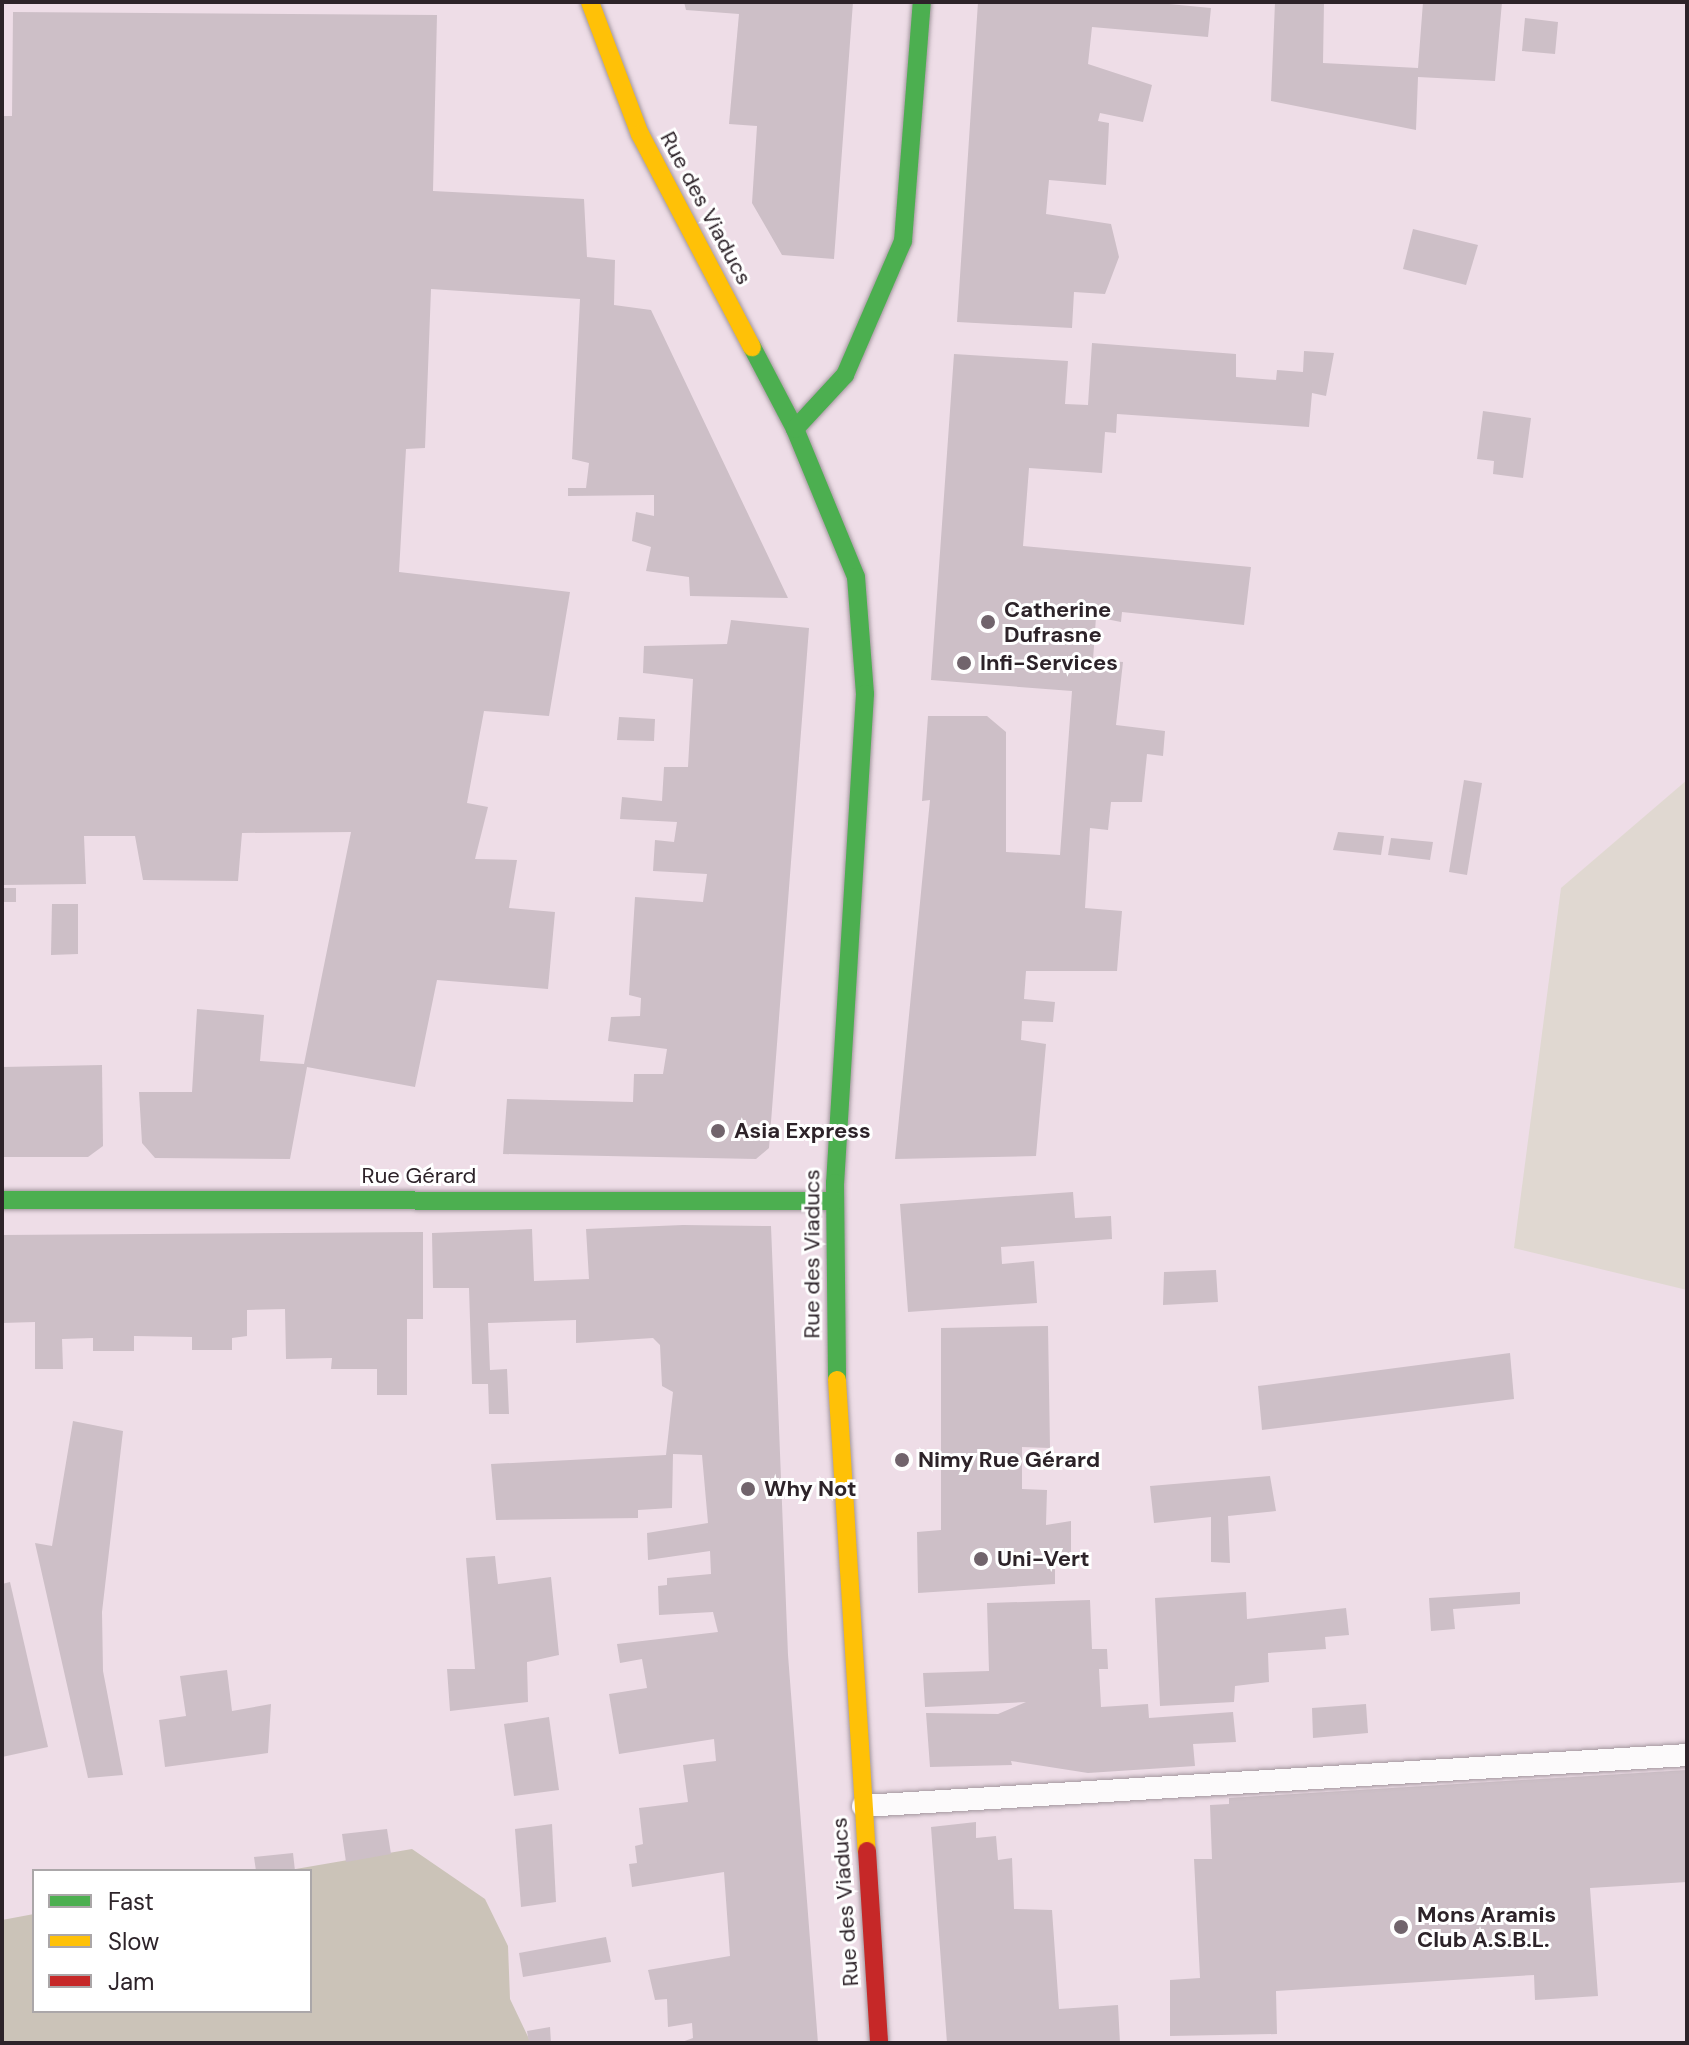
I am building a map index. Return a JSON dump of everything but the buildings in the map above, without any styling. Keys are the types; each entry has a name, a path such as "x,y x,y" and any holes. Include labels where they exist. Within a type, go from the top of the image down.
{"main road":[{"name":"Rue des Viaducs","path":"590,2 640,134 795,429 856,577 864,634 865,694 835,1201 836,1365 879,2043"},
{"path":"795,429 845,375 903,241 922,2"},
{"name":"Rue Gérard","path":"2,1200 835,1201"}],"lane":[{"path":"863,1806 1687,1755"}],"shaded area":[{"path":"1687,780 1687,1290 1514,1248 1561,888"},
{"path":"412,1849 485,1899 508,1946 510,1999 531,2043 2,2043 2,1920 32,1914 32,2013 312,2013 312,1869 296,1869"}],"traffic: fast":[{"path":"795,429 845,375 903,241 922,2"},
{"path":"752,347 795,429 856,577 865,694 835,1183 837,1380"},
{"path":"2,1200 835,1201"}],"traffic: slow":[{"path":"590,2 640,134 752,347"},
{"path":"837,1380 867,1851"}],"traffic: jam":[{"path":"867,1851 879,2043"}],"place":[{"name":"Catherine Dufrasne","path":"988,622"},
{"name":"Infi-Services","path":"964,663"},
{"name":"Asia Express","path":"718,1131"},
{"name":"Nimy Rue Gérard","path":"902,1460"},
{"name":"Why Not","path":"748,1489"},
{"name":"Uni-Vert","path":"981,1559"},
{"name":"Mons Aramis Club A.S.B.L.","path":"1401,1927"}]}
